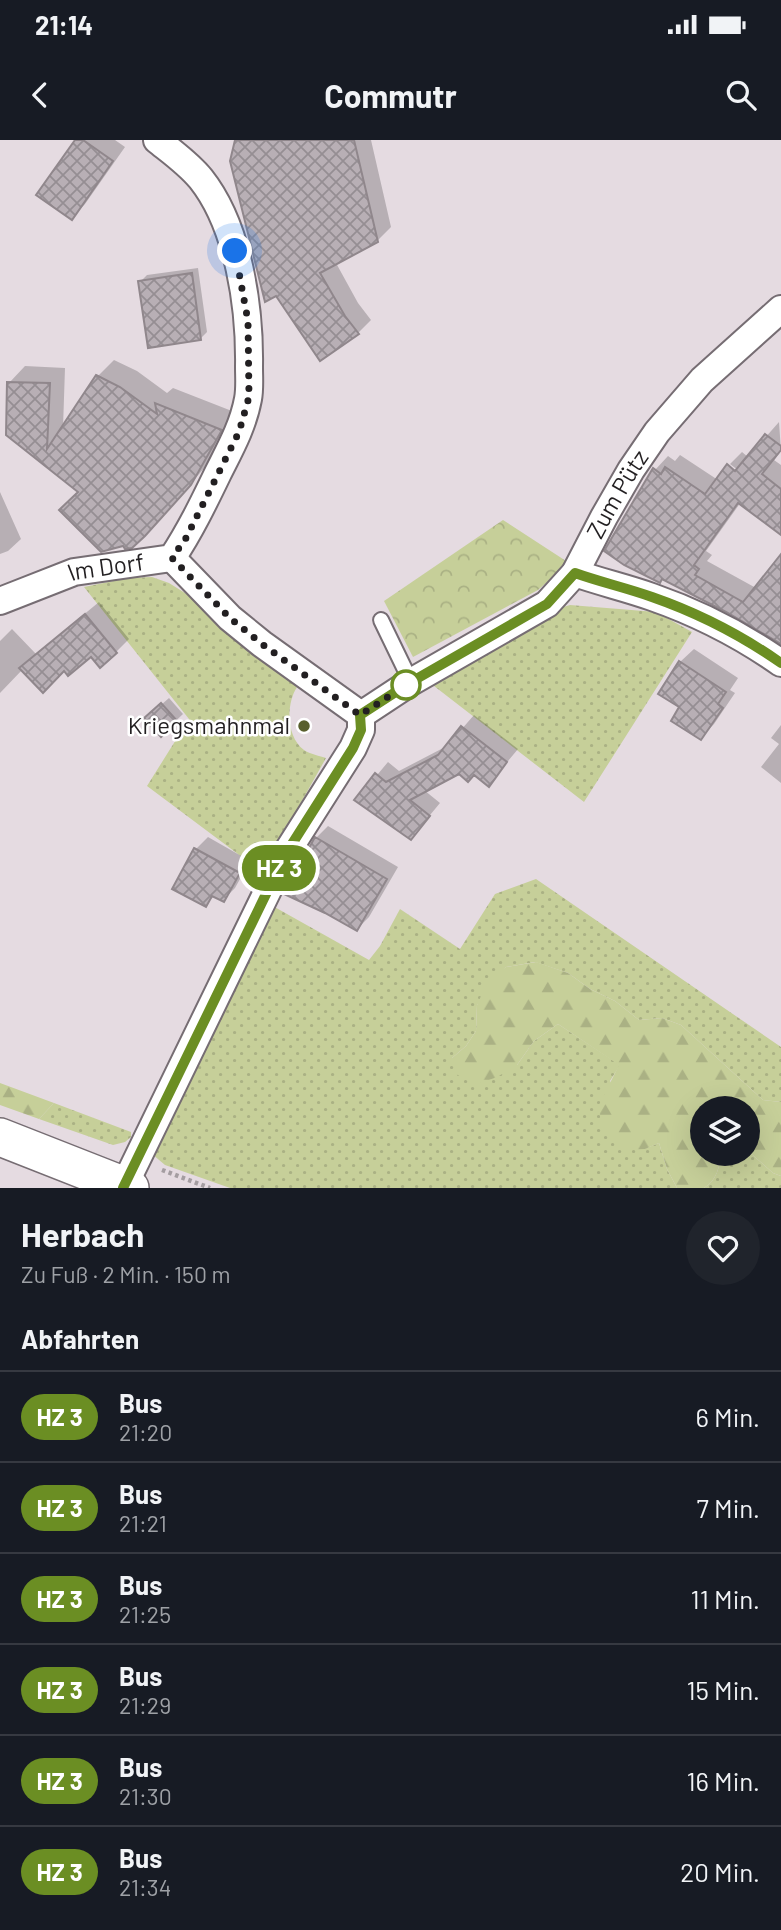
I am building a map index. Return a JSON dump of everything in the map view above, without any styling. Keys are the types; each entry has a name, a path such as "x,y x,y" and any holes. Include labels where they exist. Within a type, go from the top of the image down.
{"street":[{"name":"Im Dorf","path":"0,600 74,572 172,558 186,538 239,432 249,397 248,321 235,251 216,202 201,179 185,162 157,140"},
{"name":"Zum Pütz","path":"360,715 411,682 547,604 575,573 611,505 657,432 702,380 781,309"},
{"path":"0,1137 126,1187 285,855 353,748 361,730 360,715 230,618 172,558"},
{"path":"575,573 652,597 699,616 749,641 781,663"}],"lane":[{"path":"381,620 411,682"}],"green space":[{"path":"503,520 566,561 538,590 413,657 384,601"},
{"path":"152,577 169,583 201,603 242,644 297,687 290,711 294,737 304,750 326,758 262,872 147,786 189,719 84,587 128,578"},
{"path":"570,605 656,612 692,632 584,802 425,679 537,615"},
{"path":"536,879 781,1047 781,1102 763,1100 681,1025 662,1018 639,1020 615,1001 590,989 568,973 535,962 506,967 477,1005 476,1031 466,1046 452,1058 517,1065 534,1041 558,1024 620,1065 610,1081 644,1149 659,1143 667,1169 677,1188 230,1188 165,1165 152,1154 271,905 369,960 380,946 400,909 460,949 495,894"},
{"path":"536,962 568,973 590,989 615,1001 639,1020 662,1018 681,1025 759,1096 690,1096 690,1166 718,1166 712,1181 704,1188 677,1188 667,1169 659,1143 645,1149 622,1150 601,1128 599,1105 619,1065 558,1024 534,1041 517,1065 497,1077 475,1085 456,1074 452,1058 466,1046 476,1031 477,1005 485,987 506,967"},
{"path":"0,1083 54,1103 39,1119 0,1105"},
{"path":"760,1097 781,1102 781,1176 760,1162"},
{"path":"54,1103 131,1132 131,1137 125,1142 113,1145 39,1119"},
{"path":"760,1162 781,1176 781,1188 704,1188 717,1173 718,1166 760,1166"}],"building":[{"path":"75,140 83,140 113,161 72,220 36,195"},
{"path":"235,140 354,140 378,242 320,273 359,334 320,361 276,296 265,302 230,161"},
{"path":"192,273 201,340 148,348 138,281"},
{"path":"96,375 120,387 157,414 155,403 222,430 191,485 145,536 132,548 125,549 123,546 101,552 59,510 78,492 6,435 7,382 50,383 47,449"},
{"path":"765,434 781,446 781,450 762,474 781,489 781,535 738,503 694,565 699,569 695,575 743,602 781,554 781,644 662,579 660,583 624,565 604,551 653,468 661,474 665,467 705,494 727,464 735,471"},
{"path":"85,614 117,653 100,668 91,657 68,676 64,671 43,693 19,668"},
{"path":"679,661 726,692 718,704 723,708 701,740 671,721 679,707 658,694"},
{"path":"161,703 178,722 161,737 144,718"},
{"path":"461,726 507,762 489,787 474,775 468,782 459,774 410,800 430,816 411,840 354,800 375,773 386,782 438,755"},
{"path":"315,837 387,879 357,931 284,894"},
{"path":"194,848 240,873 224,902 212,896 206,907 172,889"}],"bus line":[{"path":"123,1188 285,855 353,748 361,730 360,715 411,682 547,604 575,573 652,597 699,616 749,641 781,663"}],"place":[{"name":"Kriegsmahnmal","path":"304,726"}],"route":[{"path":"235,251 248,321 249,397 239,432 186,538 172,558 230,618 360,715 411,682 406,685"}]}
